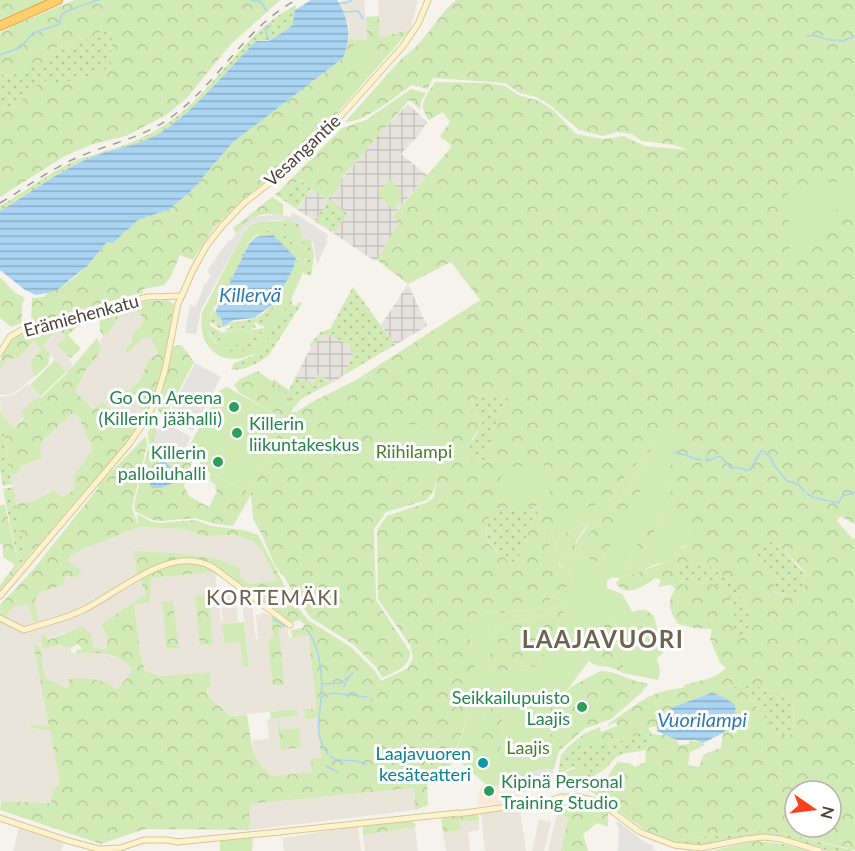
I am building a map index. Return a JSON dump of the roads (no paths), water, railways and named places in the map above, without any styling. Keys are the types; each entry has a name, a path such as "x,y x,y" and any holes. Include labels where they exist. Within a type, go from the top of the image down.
{"highway":[{"path":"0,26 58,0"}],"street":[{"name":"Vesangantie","path":"0,596 129,444 147,418 163,379 181,299 200,258 222,226 244,203 292,165 320,139 403,46 418,24 428,0"},
{"name":"Erämiehenkatu","path":"0,353 10,337 25,328 147,297 171,296 181,299"},
{"path":"0,618 24,630 84,610 158,567 193,561 205,563 214,568 290,625"},
{"path":"0,818 70,841 104,849 120,848 153,840 178,842 530,806 555,797 576,796 600,802 643,833 664,843 694,849 764,837 792,842 820,851"}],"water":[{"path":"311,0 337,0 339,3 348,29 348,43 343,58 232,143 193,189 170,209 138,220 113,243 107,242 87,266 57,290 36,295 25,290 0,270 0,211 76,165 160,133 198,102 256,41 269,41 292,26 295,10"},
{"name":"Killervä","path":"273,235 296,258 293,269 275,303 254,318 234,320 223,326 216,310 249,244 256,237"},
{"path":"163,459 172,469 173,483 161,488 152,488 149,482 159,472 160,460"},
{"name":"Vuorilampi","path":"711,693 724,697 735,705 736,719 723,733 703,743 695,740 677,740 657,731 657,727 673,707"}],"waterway":[{"path":"0,55 21,47 33,33 59,24 62,14 99,0"},
{"path":"339,3 352,0"},
{"path":"251,1 260,1 267,11"},
{"path":"344,12 358,11 363,19"},
{"path":"269,41 265,30 271,25"},
{"path":"807,36 836,40"},
{"path":"838,40 843,41 855,36"},
{"path":"706,457 707,461 720,456 731,468 750,470 763,451 772,459 773,464 787,481 798,484 804,491"},
{"path":"675,452 700,460"},
{"path":"816,498 838,503 843,496 855,492"},
{"path":"806,493 814,498"},
{"path":"273,619 285,626"},
{"path":"307,630 312,637 320,664 322,691 318,728 328,754"},
{"path":"322,684 341,683 353,673"},
{"path":"344,686 349,676"},
{"path":"323,696 333,693 367,697"},
{"path":"330,756 338,760 366,764"},
{"path":"326,766 338,772"}],"railway":[{"path":"0,203 64,164 147,131 170,118 203,89 261,25 296,0"}],"place":[{"name":"Go On Areena (Killerin jäähalli)","path":"234,407"},
{"name":"Killerin liikuntakeskus","path":"237,433"},
{"name":"Killerin palloiluhalli","path":"218,462"},
{"name":"Seikkailupuisto Laajis","path":"582,707"},
{"name":"Laajavuoren kesäteatteri","path":"483,763"},
{"name":"Kipinä Personal Training Studio","path":"489,791"}],"district":[{"name":"KORTEMÄKI","path":"273,596"},
{"name":"LAAJAVUORI","path":"603,638"}],"park label":[{"name":"Riihilampi","path":"414,451"},
{"name":"Laajis","path":"528,747"}]}
